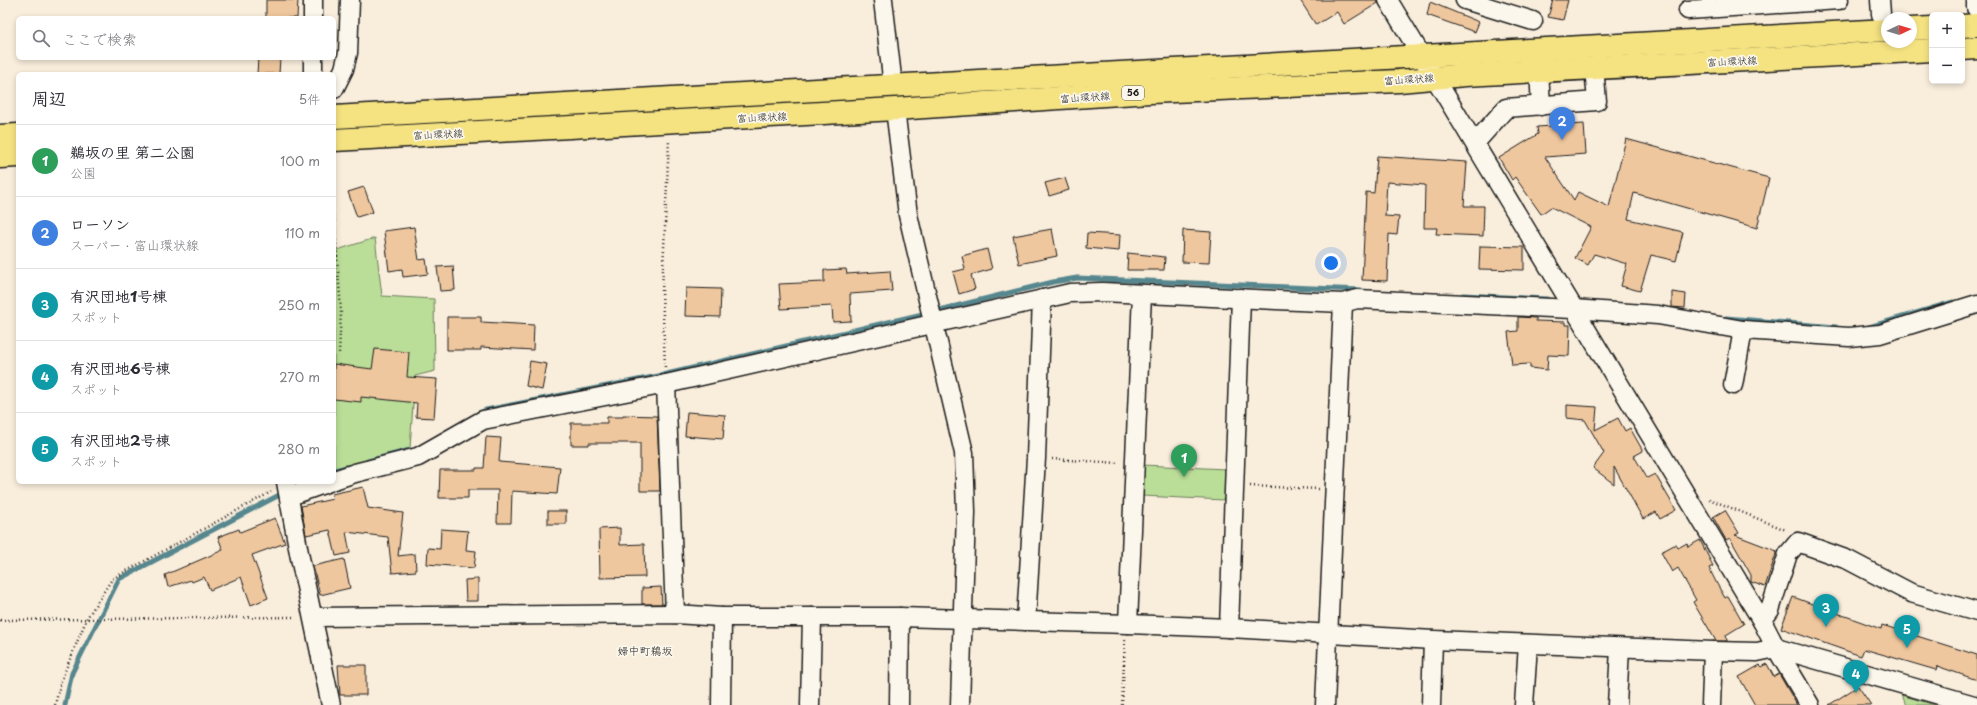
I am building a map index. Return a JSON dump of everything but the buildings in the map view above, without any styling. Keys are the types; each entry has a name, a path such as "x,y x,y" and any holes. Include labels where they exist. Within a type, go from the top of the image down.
{"main road":[{"path":"1965,23 1976,11"},
{"name":"富山環状線","path":"336,117 1659,44 1881,15"},
{"path":"1917,29 1929,28"},
{"path":"1965,49 1977,48"},
{"name":"富山環状線","path":"336,140 895,109 1150,92 1436,78 1929,50"},
{"path":"0,136 16,135"},
{"path":"0,157 16,156"}],"street":[{"path":"313,0 313,16"},
{"path":"336,85 344,69 348,54 350,0"},
{"path":"883,0 893,86"},
{"path":"1388,0 1762,621 1776,648 1810,705"},
{"path":"1465,0 1533,21"},
{"path":"1688,10 1778,2 1839,0"},
{"path":"313,60 313,72"},
{"path":"1475,143 1506,108 1597,101 1594,68"},
{"path":"1539,71 1542,106"},
{"path":"895,109 908,215 964,453 966,512 960,705"},
{"path":"336,479 418,457 483,420 666,384 1070,293 1102,292 1343,303 1357,299 1573,308 1658,315 1743,330 1849,337 1880,334 1977,304"},
{"path":"1128,624 1142,294"},
{"path":"1229,628 1241,298"},
{"path":"1026,621 1036,458 1042,299"},
{"path":"1326,705 1343,303"},
{"path":"1733,385 1743,330"},
{"path":"666,384 675,614"},
{"path":"315,484 288,488 298,553 331,705"},
{"path":"1762,621 1770,610 1788,554 1798,542 1848,560 1911,594 1977,612"},
{"path":"313,617 675,614 722,617 900,617 1229,628 1433,640 1713,652 1757,652 1776,648 1974,705"},
{"path":"721,705 722,617"},
{"path":"810,705 812,617"},
{"path":"899,705 900,617"},
{"path":"1431,705 1433,640"},
{"path":"1524,705 1528,644"},
{"path":"1617,705 1620,648"},
{"path":"1711,705 1713,652"}],"path":[{"path":"666,384 662,291 670,122"},
{"path":"336,243 341,311 340,354"},
{"path":"1036,458 1135,464"},
{"path":"1233,485 1334,490"},
{"path":"55,705 61,681 86,618 112,578 288,488"},
{"path":"1682,488 1793,533 1798,542"},
{"path":"0,620 313,617"},
{"path":"1122,705 1125,633 1128,624"}],"green space":[{"path":"375,238 382,296 434,299 435,371 415,376 410,448 336,475 336,250"},
{"path":"1143,465 1226,469 1224,500 1142,496"},
{"path":"1901,695 1935,705 1907,705"}],"waterway":[{"path":"479,413 486,410 658,376 1053,282 1077,278 1361,290"},
{"path":"1463,295 1547,299"},
{"path":"1869,327 1953,302"},
{"path":"1726,318 1836,327"},
{"path":"368,461 410,450"},
{"path":"336,470 347,467"},
{"path":"291,488 298,484"},
{"path":"65,705 72,673 119,579 285,492"}],"place":[{"name":"ローソン","path":"1562,140"},
{"name":"鵜坂の里 第二公園","path":"1184,477"},
{"name":"有沢団地1号棟","path":"1826,627"},
{"name":"有沢団地2号棟","path":"1907,648"},
{"name":"有沢団地6号棟","path":"1856,693"}],"district":[{"name":"婦中町鵜坂","path":"645,651"}]}
